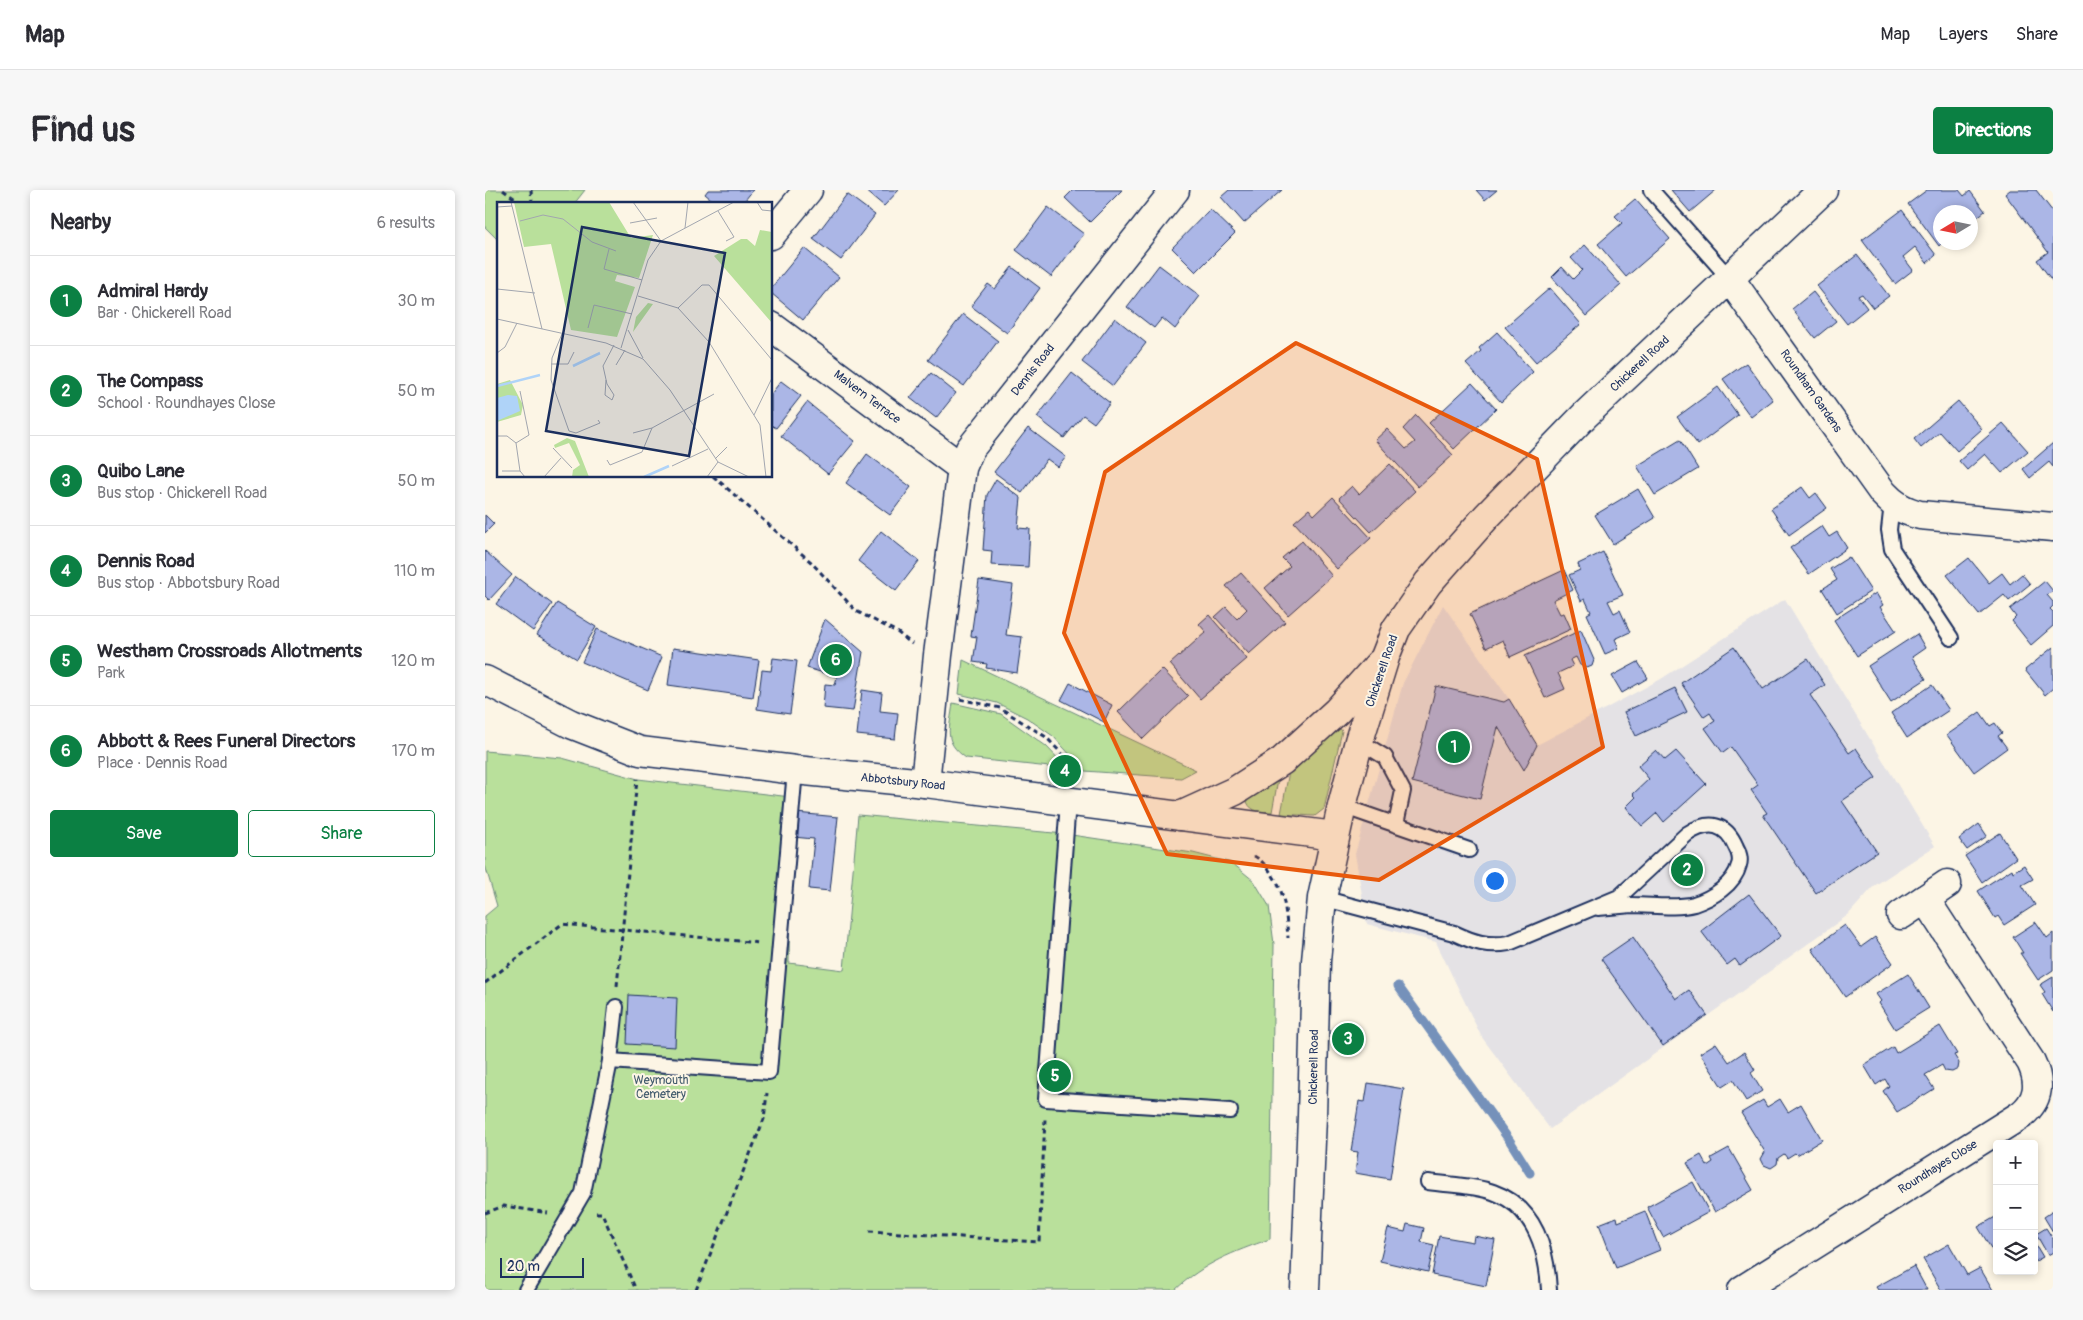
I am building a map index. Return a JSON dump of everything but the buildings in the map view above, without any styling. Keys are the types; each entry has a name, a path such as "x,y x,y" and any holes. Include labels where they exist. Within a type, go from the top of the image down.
{"street":[{"path":"773,232 808,190"},
{"name":"Dennis Road","path":"925,783 938,655 962,468 970,449 1175,190"},
{"name":"Chickerell Road","path":"1305,1290 1313,1116 1316,962 1322,898 1342,806 1359,741 1385,657 1397,629 1411,605 1428,583 1487,516 1585,415 1823,190"},
{"name":"Roundham Gardens","path":"1730,278 1877,485 1892,503 1909,512 1920,515 2053,527"},
{"name":"Malvern Terrace","path":"773,327 962,468"},
{"path":"1180,816 1235,791 1283,761 1337,711 1385,657"},
{"name":"Abbotsbury Road","path":"485,681 571,724 640,750 795,770 925,783 1335,836"},
{"path":"1901,915 1947,884"},
{"name":"Roundhayes Close","path":"1743,1290 2021,1115 2034,1101 2038,1082 2031,1062 1925,899"}],"lane":[{"path":"1651,190 1730,278"},
{"path":"1892,503 1889,530 1892,549 1951,638"},
{"path":"1359,741 1385,757 1403,791 1396,824"},
{"path":"610,1061 769,1072 795,770"},
{"path":"1068,802 1046,1099 1230,1110"},
{"path":"1342,806 1469,850"},
{"path":"1322,898 1454,933 1468,940 1495,946 1509,943 1619,898 1687,834 1697,827 1710,825 1724,828 1738,850 1740,864 1727,885 1709,898 1693,904 1677,906 1632,905 1597,908"},
{"path":"527,1290 583,1193 610,1061 616,1007"},
{"path":"1428,1182 1492,1192 1510,1200 1525,1213 1537,1231 1545,1256 1549,1290"}],"path":[{"path":"503,190 519,202"},
{"path":"715,478 811,562 857,611 897,632 915,647"},
{"path":"952,696 1000,708 1046,738 1083,776"},
{"path":"616,1007 621,930 640,750"},
{"path":"1248,853 1260,859 1273,876 1283,896 1289,942"},
{"path":"485,983 562,924 779,945"},
{"path":"696,1290 763,1119 769,1072"},
{"path":"869,1231 1039,1242 1046,1099"}],"highlighted area":[{"path":"1296,343 1537,459 1603,747 1379,880 1167,854 1064,633 1105,472"}],"shaded area":[{"path":"1785,599 1935,846 1874,886 1848,915 1550,1129 1481,1036 1436,942 1367,924 1355,854 1403,683 1443,605 1509,699 1537,745 1661,679"}],"green space":[{"path":"485,190 585,190 576,202 497,202 497,239 485,227"},
{"path":"963,660 1196,770 1181,778 1085,771 1053,736 1027,718 997,703 959,694"},
{"path":"953,703 1001,714 1046,746 1068,769 966,758 953,746 949,734"},
{"path":"1336,724 1342,731 1324,809 1315,816 1281,814 1290,766"},
{"name":"Weymouth Cemetery","path":"485,751 562,758 638,779 791,797 789,963 844,970 858,815 1065,834 1193,853 1232,863 1254,881 1269,906 1274,944 1270,1239 1219,1259 1197,1272 1175,1290 485,1290 485,916 497,906 485,865"},
{"path":"1279,774 1272,812 1257,811 1251,808 1247,802 1249,796"}],"waterway":[{"path":"1398,986 1510,1141 1530,1173"}],"place":[{"name":"Abbott & Rees Funeral Directors","path":"836,660"},
{"name":"Admiral Hardy","path":"1454,747"},
{"name":"Dennis Road","path":"1065,771"},
{"name":"The Compass","path":"1687,870"},
{"name":"Quibo Lane","path":"1348,1039"},
{"name":"Westham Crossroads Allotments","path":"1055,1076"}]}
